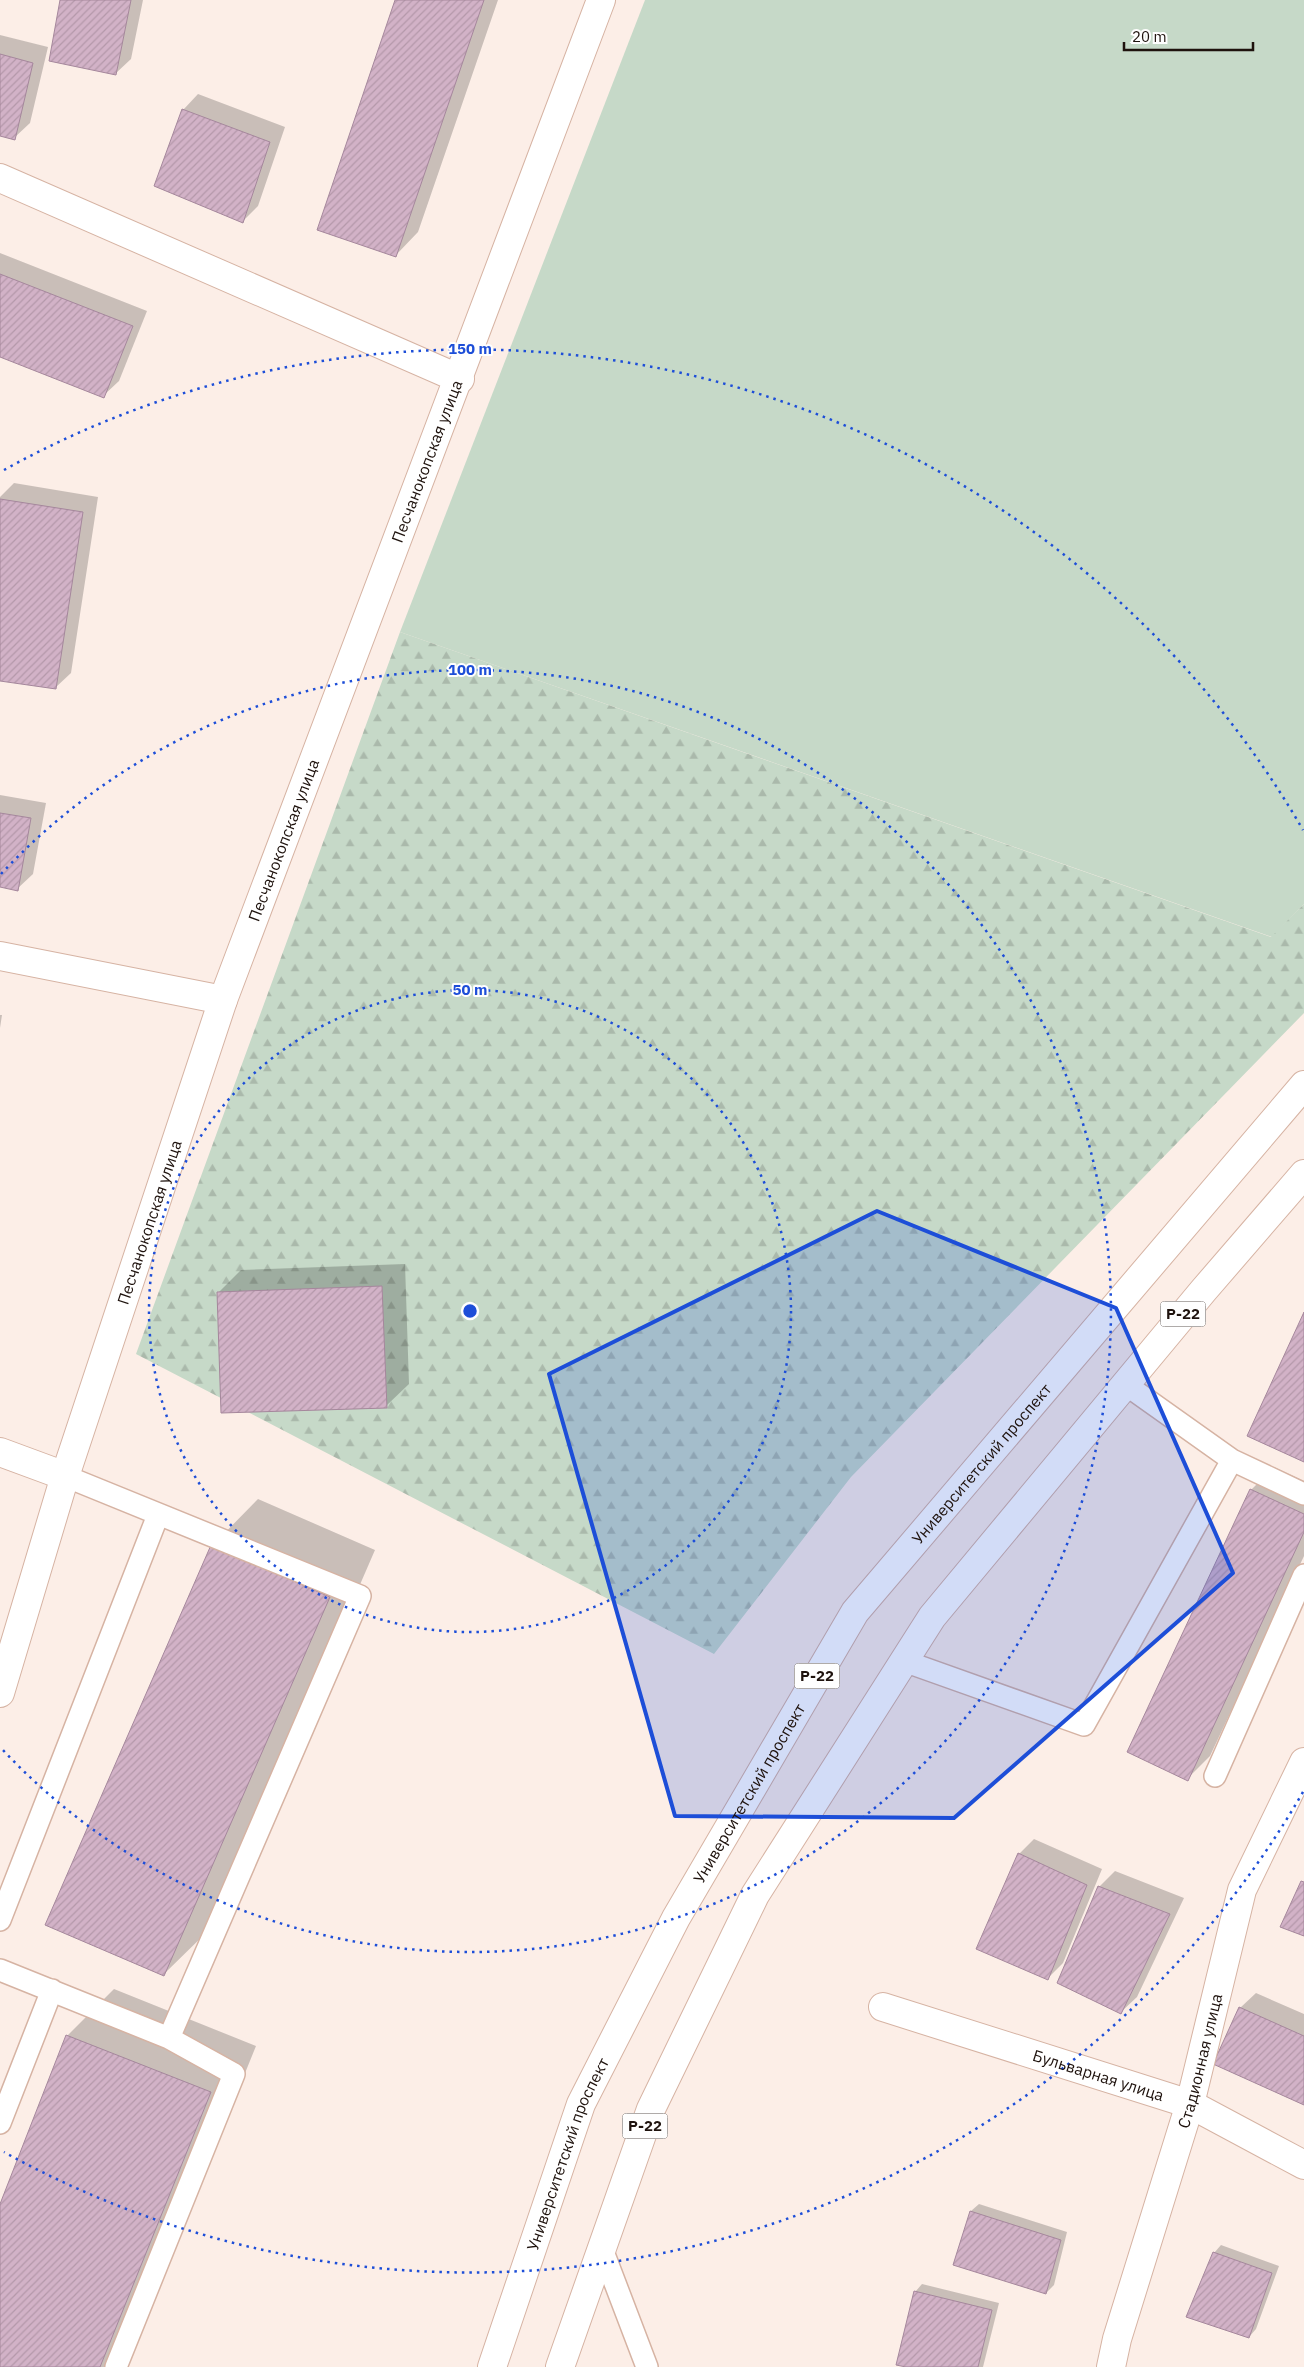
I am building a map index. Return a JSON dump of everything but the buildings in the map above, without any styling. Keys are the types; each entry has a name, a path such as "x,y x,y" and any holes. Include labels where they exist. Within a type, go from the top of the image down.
{"main road":[{"name":"Песчанокопская улица","path":"0,1693 65,1476 223,1000 460,379 602,0"},
{"path":"0,178 460,379"},
{"path":"0,956 223,1000"},
{"name":"Университетский проспект","path":"492,2367 581,2104 676,1918 855,1612 1304,1085"},
{"name":"Р-22","path":"560,2367 651,2109 756,1895 932,1617 1203,1291 1304,1174"},
{"path":"0,1452 65,1476"},
{"name":"Стадионная улица","path":"1112,2367 1117,2339 1190,2104 1242,1890 1304,1762"},
{"name":"Бульварная улица","path":"884,2007 1190,2104 1304,2165"}],"lane":[{"path":"1125,1384 1232,1460 1304,1494"},
{"path":"904,1661 1084,1725 1232,1460"},
{"path":"65,1476 360,1596 169,2038"},
{"path":"0,1920 158,1514"},
{"path":"1215,1776 1304,1575"},
{"path":"0,1970 169,2038 234,2074 116,2367"},
{"path":"0,2123 52,1990"},
{"path":"602,2249 647,2367"}],"highlighted area":[{"path":"877,1211 1116,1308 1233,1573 954,1818 675,1816 549,1374"}],"green space":[{"path":"645,0 1304,0 1304,904 1272,937 400,632"},
{"path":"400,632 1271,937 1304,904 1304,1013 851,1477 714,1654 136,1354"}]}
